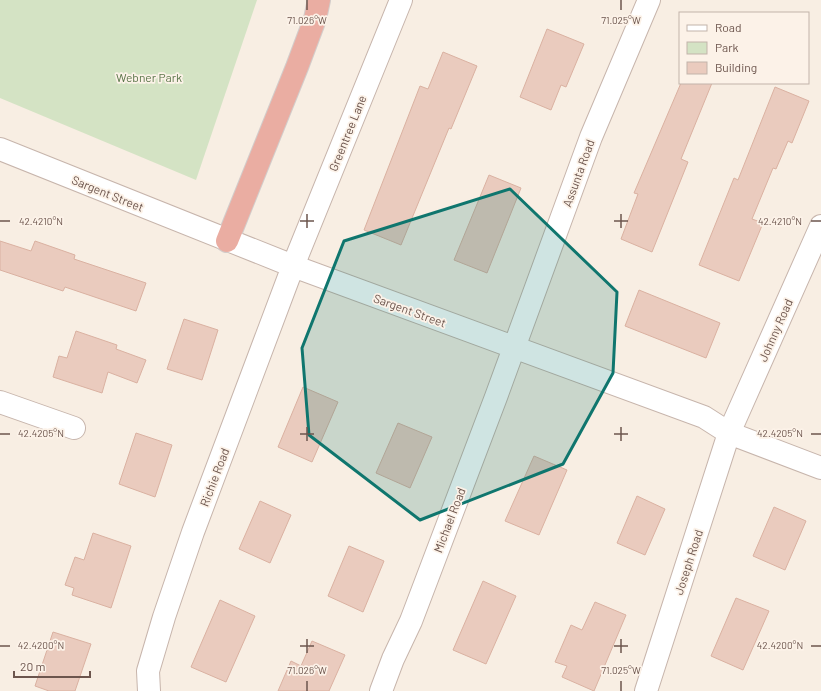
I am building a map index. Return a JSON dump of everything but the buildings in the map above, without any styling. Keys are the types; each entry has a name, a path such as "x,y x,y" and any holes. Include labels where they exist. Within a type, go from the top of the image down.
{"highway":[{"path":"227,241 297,68 315,19 319,0"}],"street":[{"name":"Greentree Lane","path":"293,266 401,0"},
{"name":"Assunta Road","path":"514,348 591,137 649,0"},
{"name":"Sargent Street","path":"0,149 227,241 704,417 729,433 821,468"},
{"name":"Johnny Road","path":"729,433 821,226"},
{"name":"Richie Road","path":"149,691 148,671 164,617 193,532 293,266"},
{"name":"Michael Road","path":"380,691 393,659 411,622 514,348"},
{"path":"0,402 74,428"},
{"name":"Joseph Road","path":"646,691 729,433"}],"highlighted area":[{"path":"510,189 617,292 613,373 563,464 420,520 309,435 302,348 344,241"}],"green space":[{"name":"Webner Park","path":"0,0 257,0 196,180 0,98"}]}
